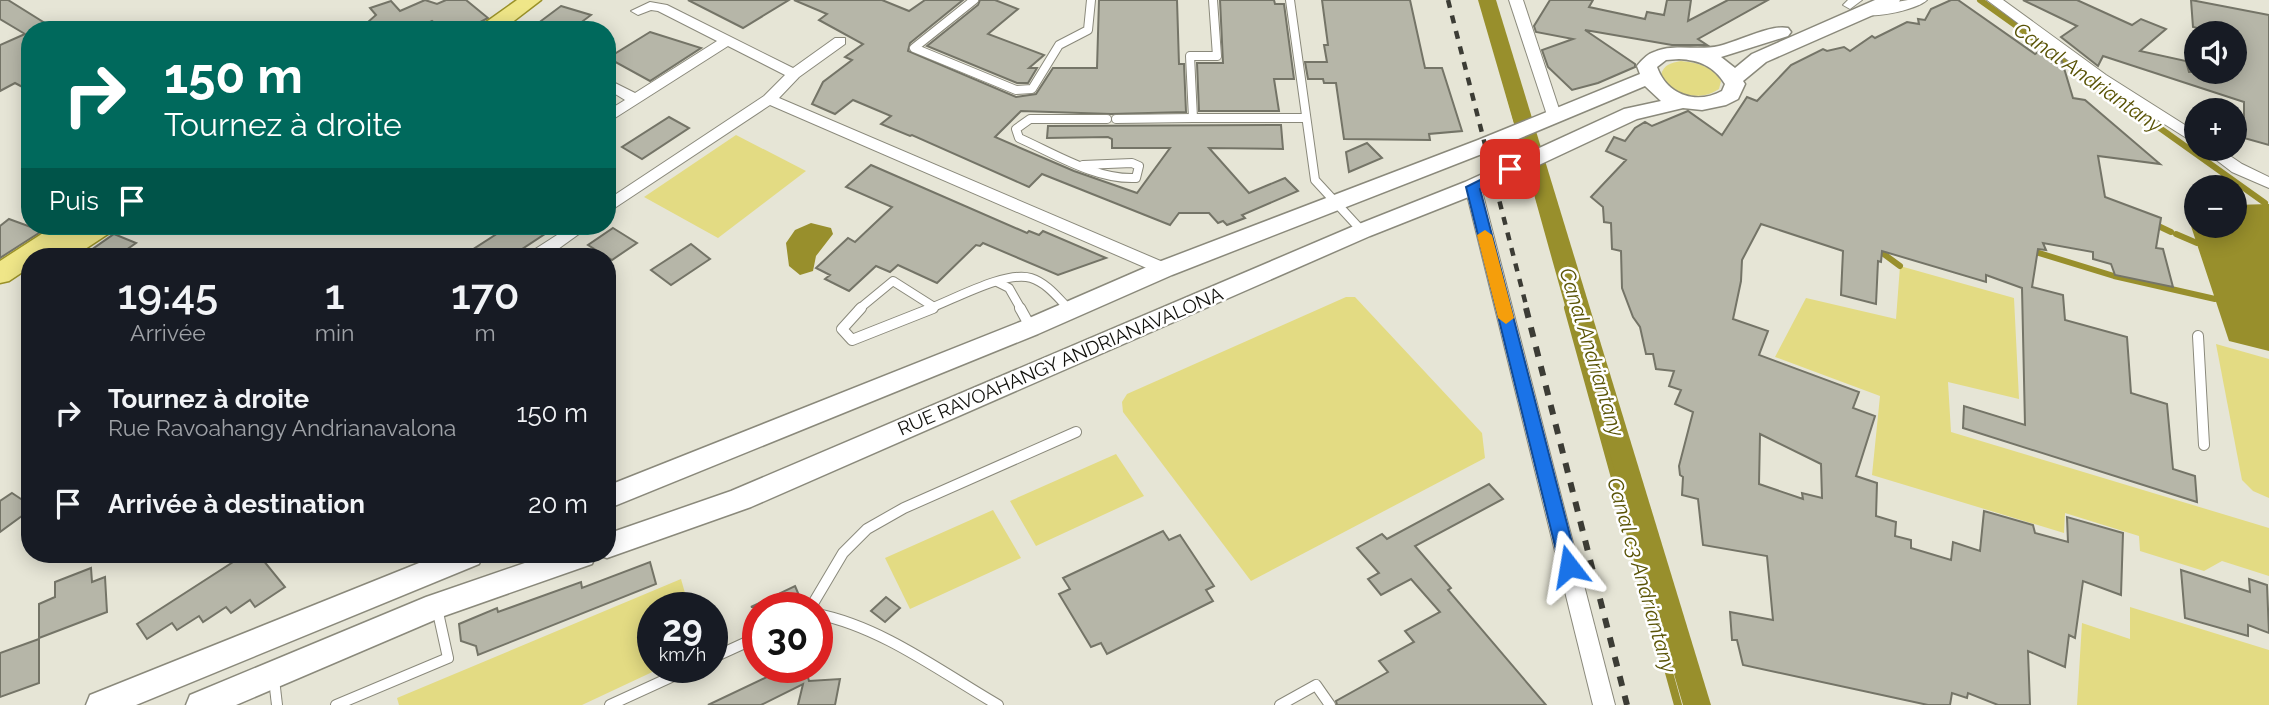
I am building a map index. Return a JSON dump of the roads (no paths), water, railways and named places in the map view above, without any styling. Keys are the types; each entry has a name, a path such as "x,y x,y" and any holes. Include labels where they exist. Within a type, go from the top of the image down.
{"main road":[{"path":"502,21 530,0"},
{"path":"519,21 546,0"},
{"path":"1683,102 1660,92 1647,78 1647,66 1659,55 1672,53 1702,56 1740,47 1858,4 1891,0"},
{"path":"1702,56 1721,65 1734,78 1759,58 1858,4"},
{"path":"616,491 1031,328 1164,269 1485,145 1554,114 1647,78"},
{"name":"RUE RAVOAHANGY ANDRIANAVALONA","path":"616,543 741,499 1362,230 1473,187 1631,114 1683,102 1699,105 1723,101 1732,95 1736,87 1734,78"},
{"path":"39,248 58,235"},
{"path":"68,248 88,235"},
{"path":"0,274 21,260"},
{"path":"0,295 21,280"},
{"path":"101,705 441,563"},
{"path":"201,705 436,606 559,563"}],"street":[{"path":"1516,0 1554,114"},
{"path":"1858,4 1903,7 1920,0"},
{"path":"1994,0 2101,78 2184,131"},
{"path":"638,11 650,6 662,8 794,74"},
{"path":"616,112 727,41"},
{"path":"616,202 769,99 794,74 840,41"},
{"path":"616,88 636,100"},
{"path":"769,99 1164,269"},
{"path":"2228,161 2269,183"},
{"path":"1473,187 1604,705"},
{"path":"549,248 568,235"}],"lane":[{"path":"974,0 914,48 1016,90 1032,89 1059,45 1088,30 1091,0"},
{"path":"1193,118 1190,56 1217,56 1213,0"},
{"path":"1290,0 1315,180 1362,230"},
{"path":"1083,165 1132,163 1139,166 1139,173 1136,178 1119,180 1083,165 1019,138 1016,129 1030,119 1305,118"},
{"path":"933,307 893,282 853,314 842,329 852,340 1013,275 1035,279 1052,291 1070,311"},
{"path":"997,282 1009,288 1031,328"},
{"path":"2198,336 2204,444"},
{"path":"820,592 843,554 867,529 904,508 1076,432"},
{"path":"336,705 356,701 448,658 436,606"},
{"path":"833,615 858,626 998,705"},
{"path":"274,673 277,705"},
{"path":"610,705 658,683"},
{"path":"1280,705 1316,685 1329,705"}],"waterway":[{"name":"Canal c3 Andriantany","path":"1483,0 1569,309"},
{"name":"Canal Andriantany","path":"1487,0 1697,705"},
{"name":"Canal Andriantany","path":"1980,0 2265,203"},
{"path":"2152,223 2171,232"},
{"path":"2176,234 2197,243"},
{"path":"1877,249 1900,266"},
{"path":"2029,250 2114,276 2215,299"},
{"name":"Canal c3 Andriantany","path":"1568,308 1678,705"}],"railway":[{"path":"1448,0 1527,309"},
{"path":"1526,308 1627,705"}]}
